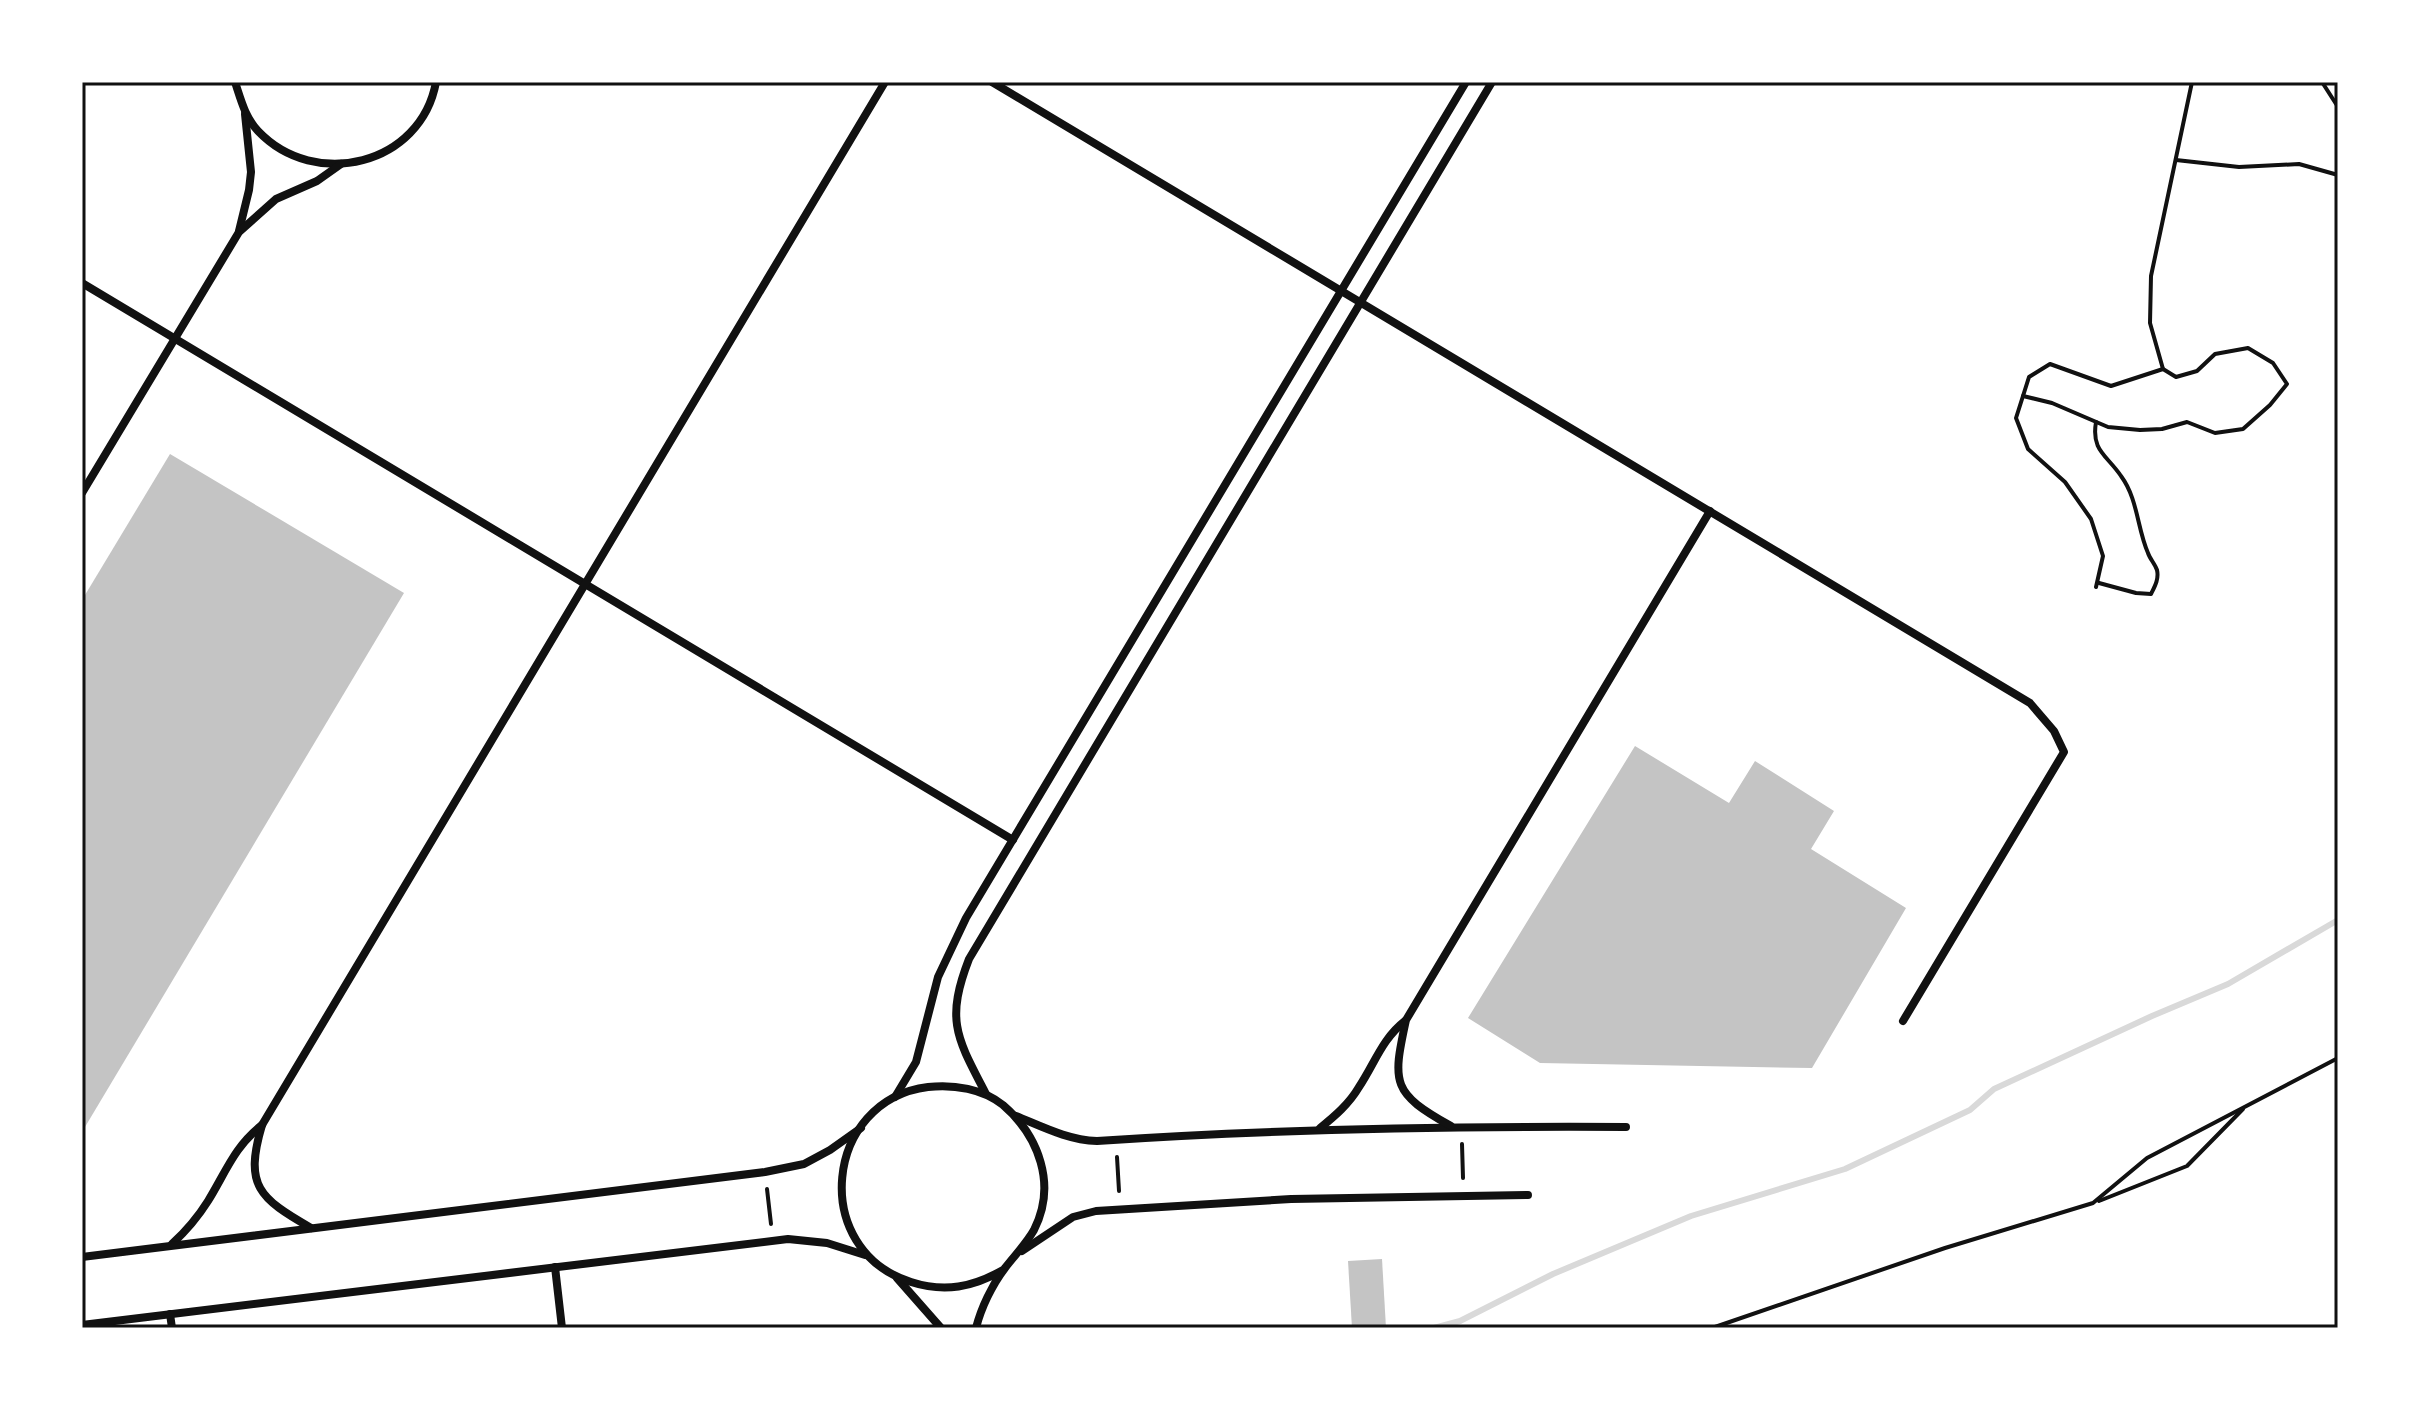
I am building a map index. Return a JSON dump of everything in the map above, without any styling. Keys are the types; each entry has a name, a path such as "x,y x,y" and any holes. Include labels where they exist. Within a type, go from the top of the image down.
{"street":[{"path":"235,82 245,114 251,172 239,232"},
{"path":"245,114 259,132 284,152 313,162 341,164 378,157 407,138 425,114 436,82"},
{"path":"311,1228 283,1212 262,1192 254,1168 262,1125 885,82"},
{"path":"992,82 2030,703 2049,723 2064,752 1903,1021"},
{"path":"895,1097 916,1062 936,986 947,955 966,918 1466,82"},
{"path":"986,1094 962,1044 955,1012 956,994 969,959 1492,82"},
{"path":"82,493 239,232 276,199 317,181 341,164"},
{"path":"82,283 1013,840"},
{"path":"1451,1126 1421,1109 1404,1090 1398,1076 1398,1050 1406,1020 1710,511"},
{"path":"1319,1129 1341,1112 1390,1033 1406,1020"},
{"path":"976,1328 1003,1270 1035,1228 1044,1200 1045,1177 1040,1157 1028,1133 1014,1115 986,1094 939,1086 916,1089 895,1097 877,1110 861,1128 848,1151 841,1179 842,1204 848,1225 865,1255 896,1278 925,1287 954,1289 980,1283 1003,1270"},
{"path":"1014,1115 1079,1140 1319,1129 1626,1127"},
{"path":"172,1244 191,1225 207,1202 243,1140 262,1125"},
{"path":"82,1257 765,1172 804,1164 861,1128"},
{"path":"1018,1253 1073,1217 1096,1211 1291,1199 1528,1195"},
{"path":"82,1325 788,1239 827,1243 865,1255"},
{"path":"555,1267 562,1328"},
{"path":"896,1278 941,1328"},
{"path":"170,1314 172,1328"}],"path":[{"path":"2023,396 2052,403 2108,427 2162,429 2187,422 2215,433 2243,429 2270,405 2287,384 2273,363 2248,348 2215,354 2197,371 2176,377 2163,369 2150,323 2151,276 2192,82"},
{"path":"2322,82 2338,107"},
{"path":"2176,160 2239,167 2299,164 2338,175"},
{"path":"2096,422 2094,437 2100,451 2122,477 2138,511 2148,554 2157,571 2151,594 2098,585 2103,556 2091,519 2065,482 2028,449 2016,418 2029,377 2050,364 2111,386 2163,369"},
{"path":"2093,1203 2147,1158 2338,1058"},
{"path":"1712,1328 1945,1248 2093,1203 2187,1166 2246,1106"},
{"path":"1462,1144 1463,1178"},
{"path":"1117,1157 1119,1191"},
{"path":"767,1189 771,1224"}],"building":[{"path":"170,454 404,593 82,1132 82,600"},
{"path":"1635,746 1729,803 1755,761 1834,811 1811,849 1906,908 1812,1068 1540,1063 1468,1018"},
{"path":"1382,1259 1386,1328 1352,1328 1348,1261"}],"waterway":[{"path":"1434,1328 1460,1321 1553,1274 1691,1216 1845,1169 1970,1110 1994,1089 2228,984 2338,920"}]}
